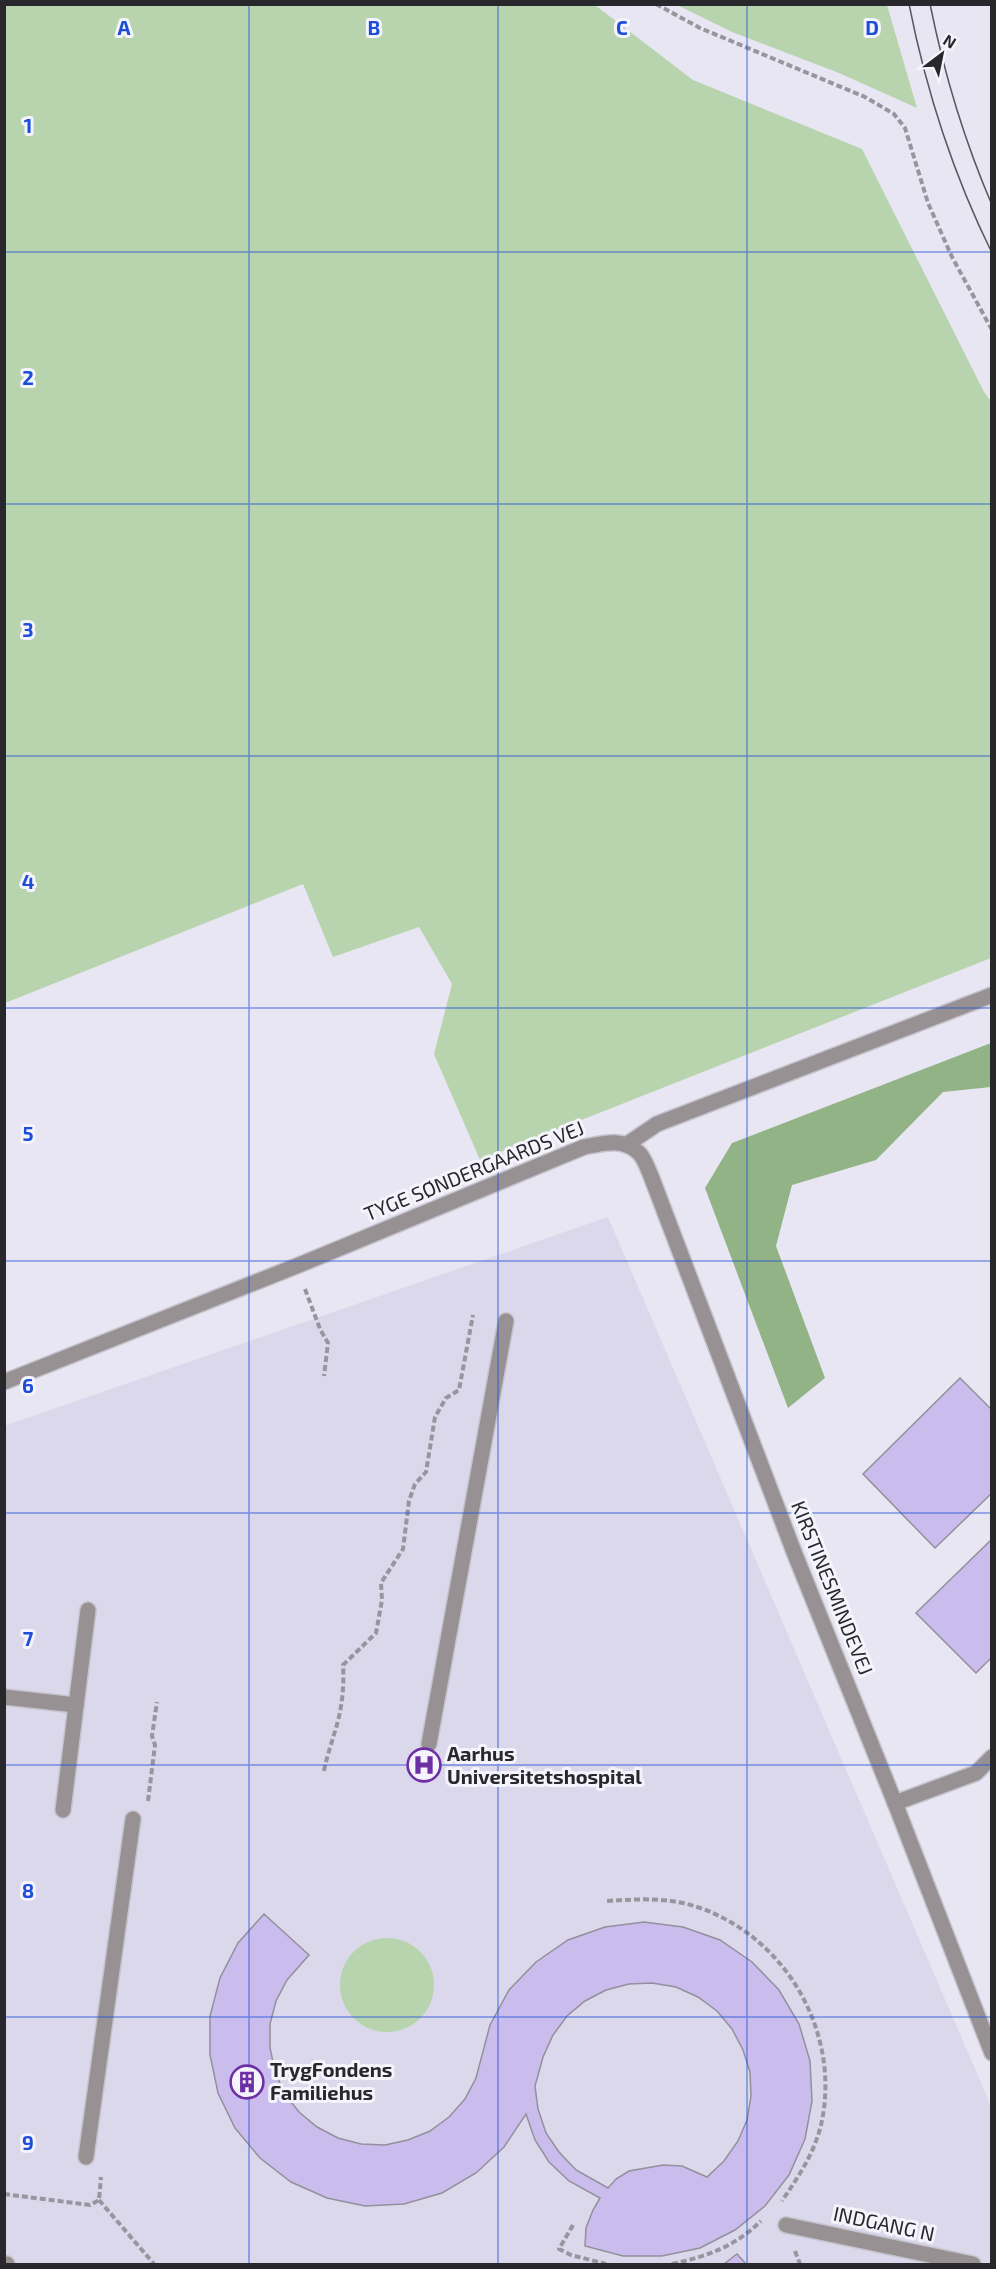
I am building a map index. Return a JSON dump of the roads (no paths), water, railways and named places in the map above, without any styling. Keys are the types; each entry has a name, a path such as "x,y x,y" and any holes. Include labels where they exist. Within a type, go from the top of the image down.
{"street":[{"path":"626,1145 657,1124 992,995"},
{"name":"TYGE SØNDERGAARDS VEJ","path":"4,1382 299,1265 584,1147 611,1141 626,1145"},
{"name":"KIRSTINESMINDEVEJ","path":"626,1145 640,1154 651,1176 794,1552 992,2053"},
{"path":"429,1744 506,1321"},
{"path":"63,1810 88,1610"},
{"path":"4,1697 76,1706"},
{"path":"895,1803 976,1773 992,1757"},
{"path":"86,2157 133,1819"},
{"name":"INDGANG N","path":"786,2225 973,2265"}],"tram line":[{"path":"909,4 932,100 942,131 965,193 992,253"},
{"path":"930,4 956,106 972,156 992,205"}],"place":[{"name":"Aarhus Universitetshospital","path":"424,1765"},
{"name":"TrygFondens Familiehus","path":"247,2082"}]}
